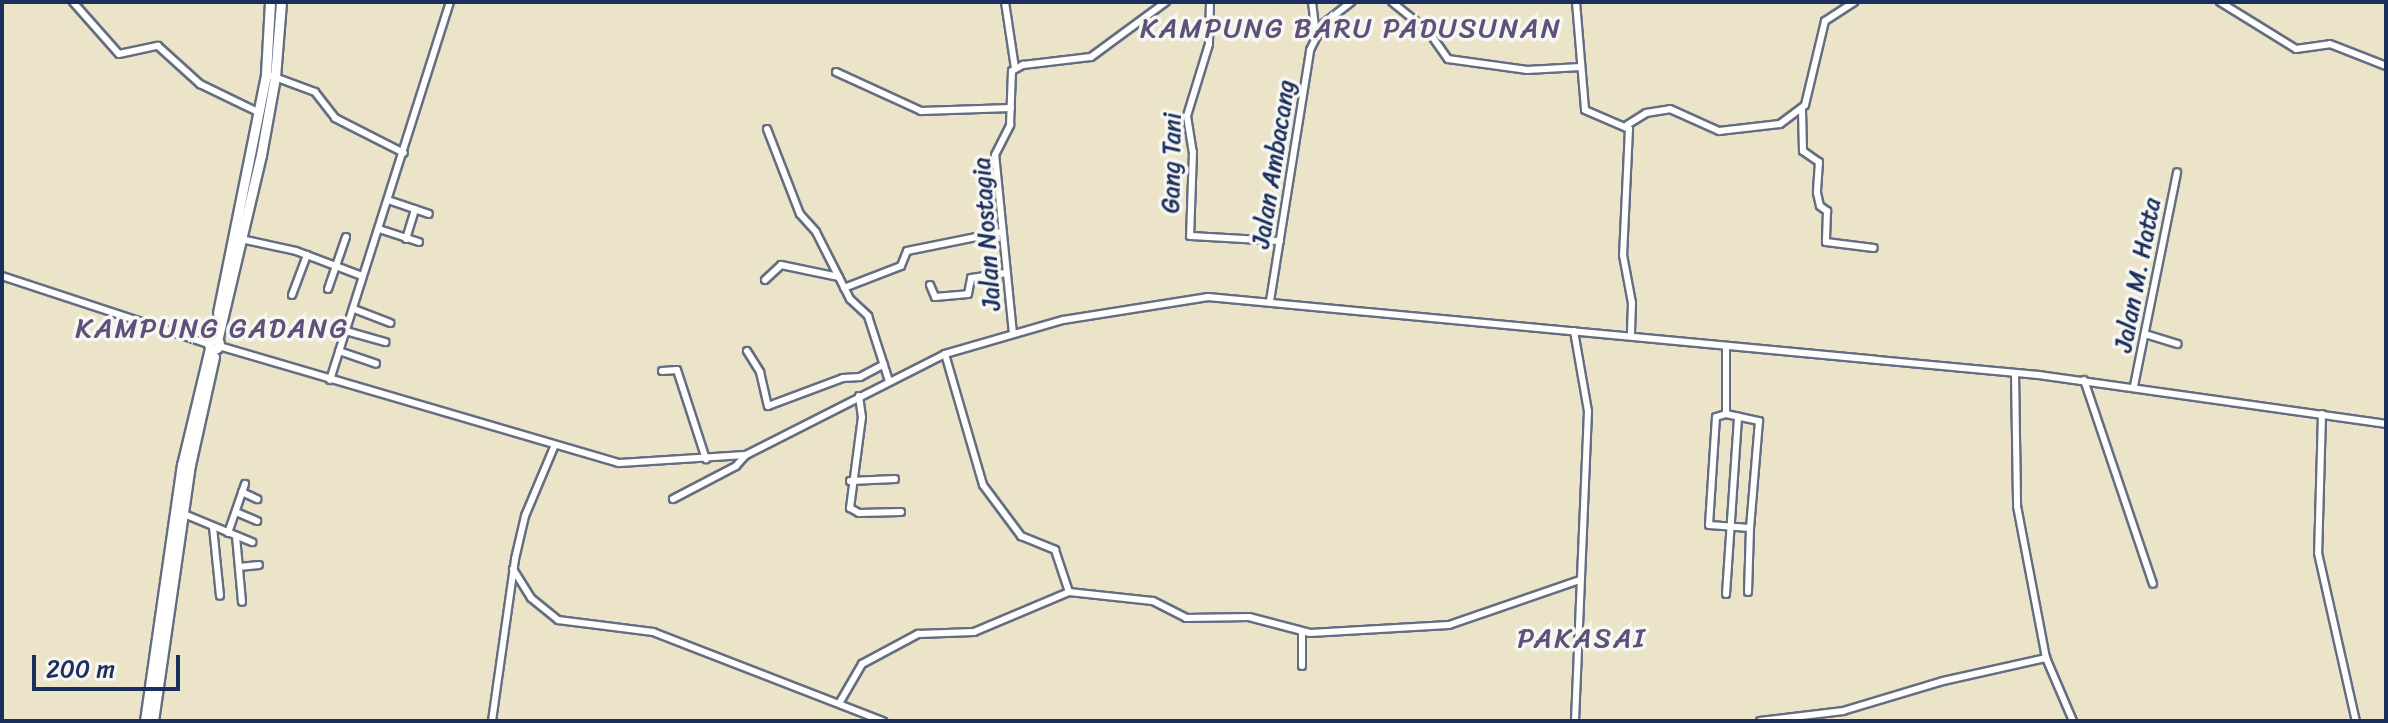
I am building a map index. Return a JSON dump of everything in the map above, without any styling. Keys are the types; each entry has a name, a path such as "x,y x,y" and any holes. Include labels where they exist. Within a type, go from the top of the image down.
{"highway":[{"path":"145,721 182,492 214,345 258,112 271,76 270,2"},
{"path":"214,345 241,239 271,76 281,2"},
{"path":"153,721 184,514 182,492"}],"street":[{"path":"73,2 119,54 158,46 200,84 258,112"},
{"path":"330,380 450,2"},
{"name":"Jalan Nostagia","path":"1005,2 1015,68 1010,125 995,155 1013,334"},
{"path":"1015,68 1091,57 1166,2"},
{"name":"Gang Tani","path":"1210,2 1209,44 1187,116 1193,152 1189,234 1194,240 1280,241"},
{"path":"1312,2 1316,34"},
{"path":"1316,34 1351,2"},
{"path":"1392,2 1429,32 1448,59 1527,70 1581,67"},
{"path":"1576,2 1587,113 1627,125 1646,113 1670,109 1722,131 1775,126 1802,110"},
{"path":"1854,2 1822,27 1802,110 1803,151 1819,162 1817,193 1827,211 1826,242 1874,248"},
{"path":"2220,2 2296,49 2330,44 2386,66"},
{"name":"Jalan Ambacang","path":"1270,301 1316,34"},
{"path":"836,72 921,111 1011,108"},
{"path":"271,76 315,92 335,118 404,153"},
{"path":"1627,125 1623,255 1632,303 1631,336"},
{"path":"767,129 800,214 816,232 844,288 867,314 889,381"},
{"name":"Jalan M. Hatta","path":"2134,386 2177,172"},
{"path":"388,200 429,214"},
{"path":"406,239 415,209"},
{"path":"379,229 419,242"},
{"path":"844,288 901,266 907,251 1001,232"},
{"path":"328,289 346,237"},
{"path":"241,239 307,255 362,276"},
{"path":"292,295 307,255"},
{"path":"765,280 781,265 839,277"},
{"path":"930,285 935,297 968,294 971,278 1005,273"},
{"path":"2,276 214,345 554,447 619,463 746,455"},
{"path":"673,499 736,466 746,455 945,354 1013,334 1181,300 1270,301 2084,380 2386,424"},
{"path":"354,309 390,323"},
{"path":"346,331 385,342"},
{"path":"1574,331 1588,411 1575,721"},
{"path":"2145,334 2178,344"},
{"path":"1726,346 1726,414"},
{"path":"339,351 376,364"},
{"path":"747,351 760,372 768,406 843,378 860,377 884,364"},
{"path":"945,354 964,406 983,485 1021,536 1055,550 1069,592"},
{"path":"662,371 677,370 706,459"},
{"path":"2015,373 2017,506 2046,658 2073,721"},
{"path":"2084,380 2153,584"},
{"path":"859,396 862,427 850,481 852,511 901,512"},
{"path":"1748,592 1759,421 1726,414 1716,417 1709,525 1750,528"},
{"path":"2322,414 2318,553 2356,721"},
{"path":"1726,594 1738,416"},
{"path":"492,721 513,569 525,516 554,447"},
{"path":"850,481 895,479"},
{"path":"242,602 232,534 245,484"},
{"path":"242,492 257,499"},
{"path":"236,512 257,521"},
{"path":"184,514 252,542"},
{"path":"213,527 220,596"},
{"path":"239,567 259,565"},
{"path":"513,569 531,598 558,620 653,632 789,689 840,702 883,721"},
{"path":"840,702 862,664 918,634 974,632 1020,617 1069,592 1153,601 1186,618 1249,617 1302,632 1449,625 1580,580"},
{"path":"1302,632 1302,666"},
{"path":"1760,721 1843,711 1943,681 2046,658"}],"district":[{"name":"KAMPUNG BARU PADUSUNAN","path":"1351,28"},
{"name":"KAMPUNG GADANG","path":"212,328"},
{"name":"PAKASAI","path":"1582,638"}]}
